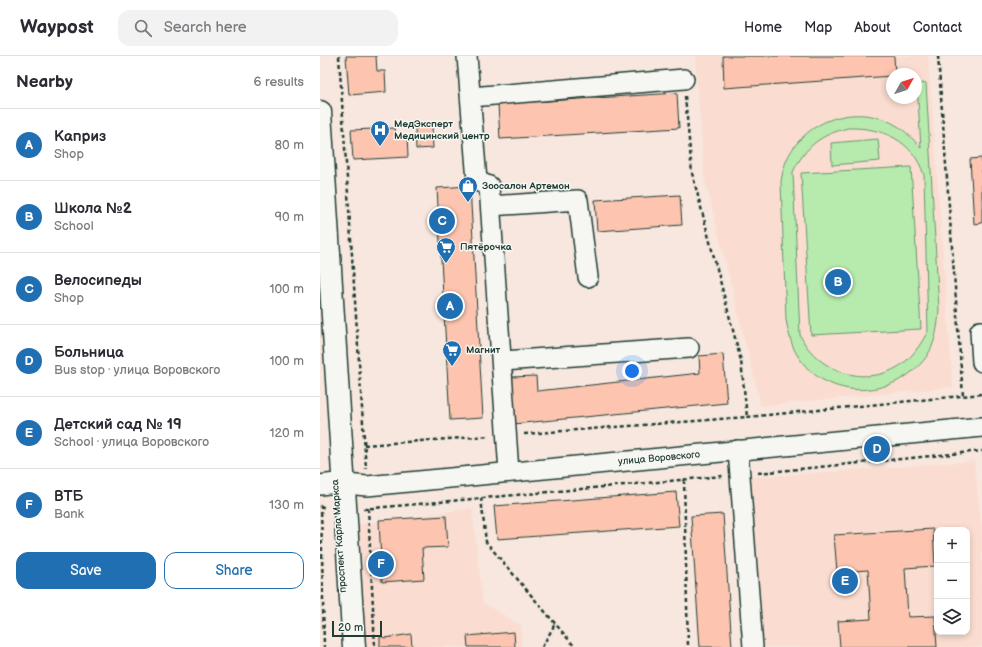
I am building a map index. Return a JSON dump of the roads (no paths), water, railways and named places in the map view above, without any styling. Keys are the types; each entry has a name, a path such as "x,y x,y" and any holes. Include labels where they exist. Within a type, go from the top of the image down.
{"main road":[{"path":"320,112 333,483"},
{"name":"проспект Карла Маркса","path":"320,233 333,483 329,507 346,647"},
{"path":"329,507 354,647"}],"street":[{"path":"468,56 477,181 489,186 510,472"},
{"path":"471,97 684,79"},
{"path":"490,206 578,200 588,277"},
{"path":"982,331 980,331 982,362"},
{"path":"502,361 689,348"},
{"name":"улица Воровского","path":"333,483 367,486 982,427"},
{"path":"738,450 753,647"}],"place":[{"name":"МедЭксперт Медицинский центр","path":"380,147"},
{"name":"Зоосалон Артемон","path":"468,203"},
{"name":"Велосипеды","path":"442,221"},
{"name":"Пятёрочка","path":"446,264"},
{"name":"Школа №2","path":"838,282"},
{"name":"Каприз","path":"450,306"},
{"name":"Магнит","path":"452,367"},
{"name":"Больница","path":"877,449"},
{"name":"ВТБ","path":"381,564"},
{"name":"Детский сад № 19","path":"845,581"}]}
